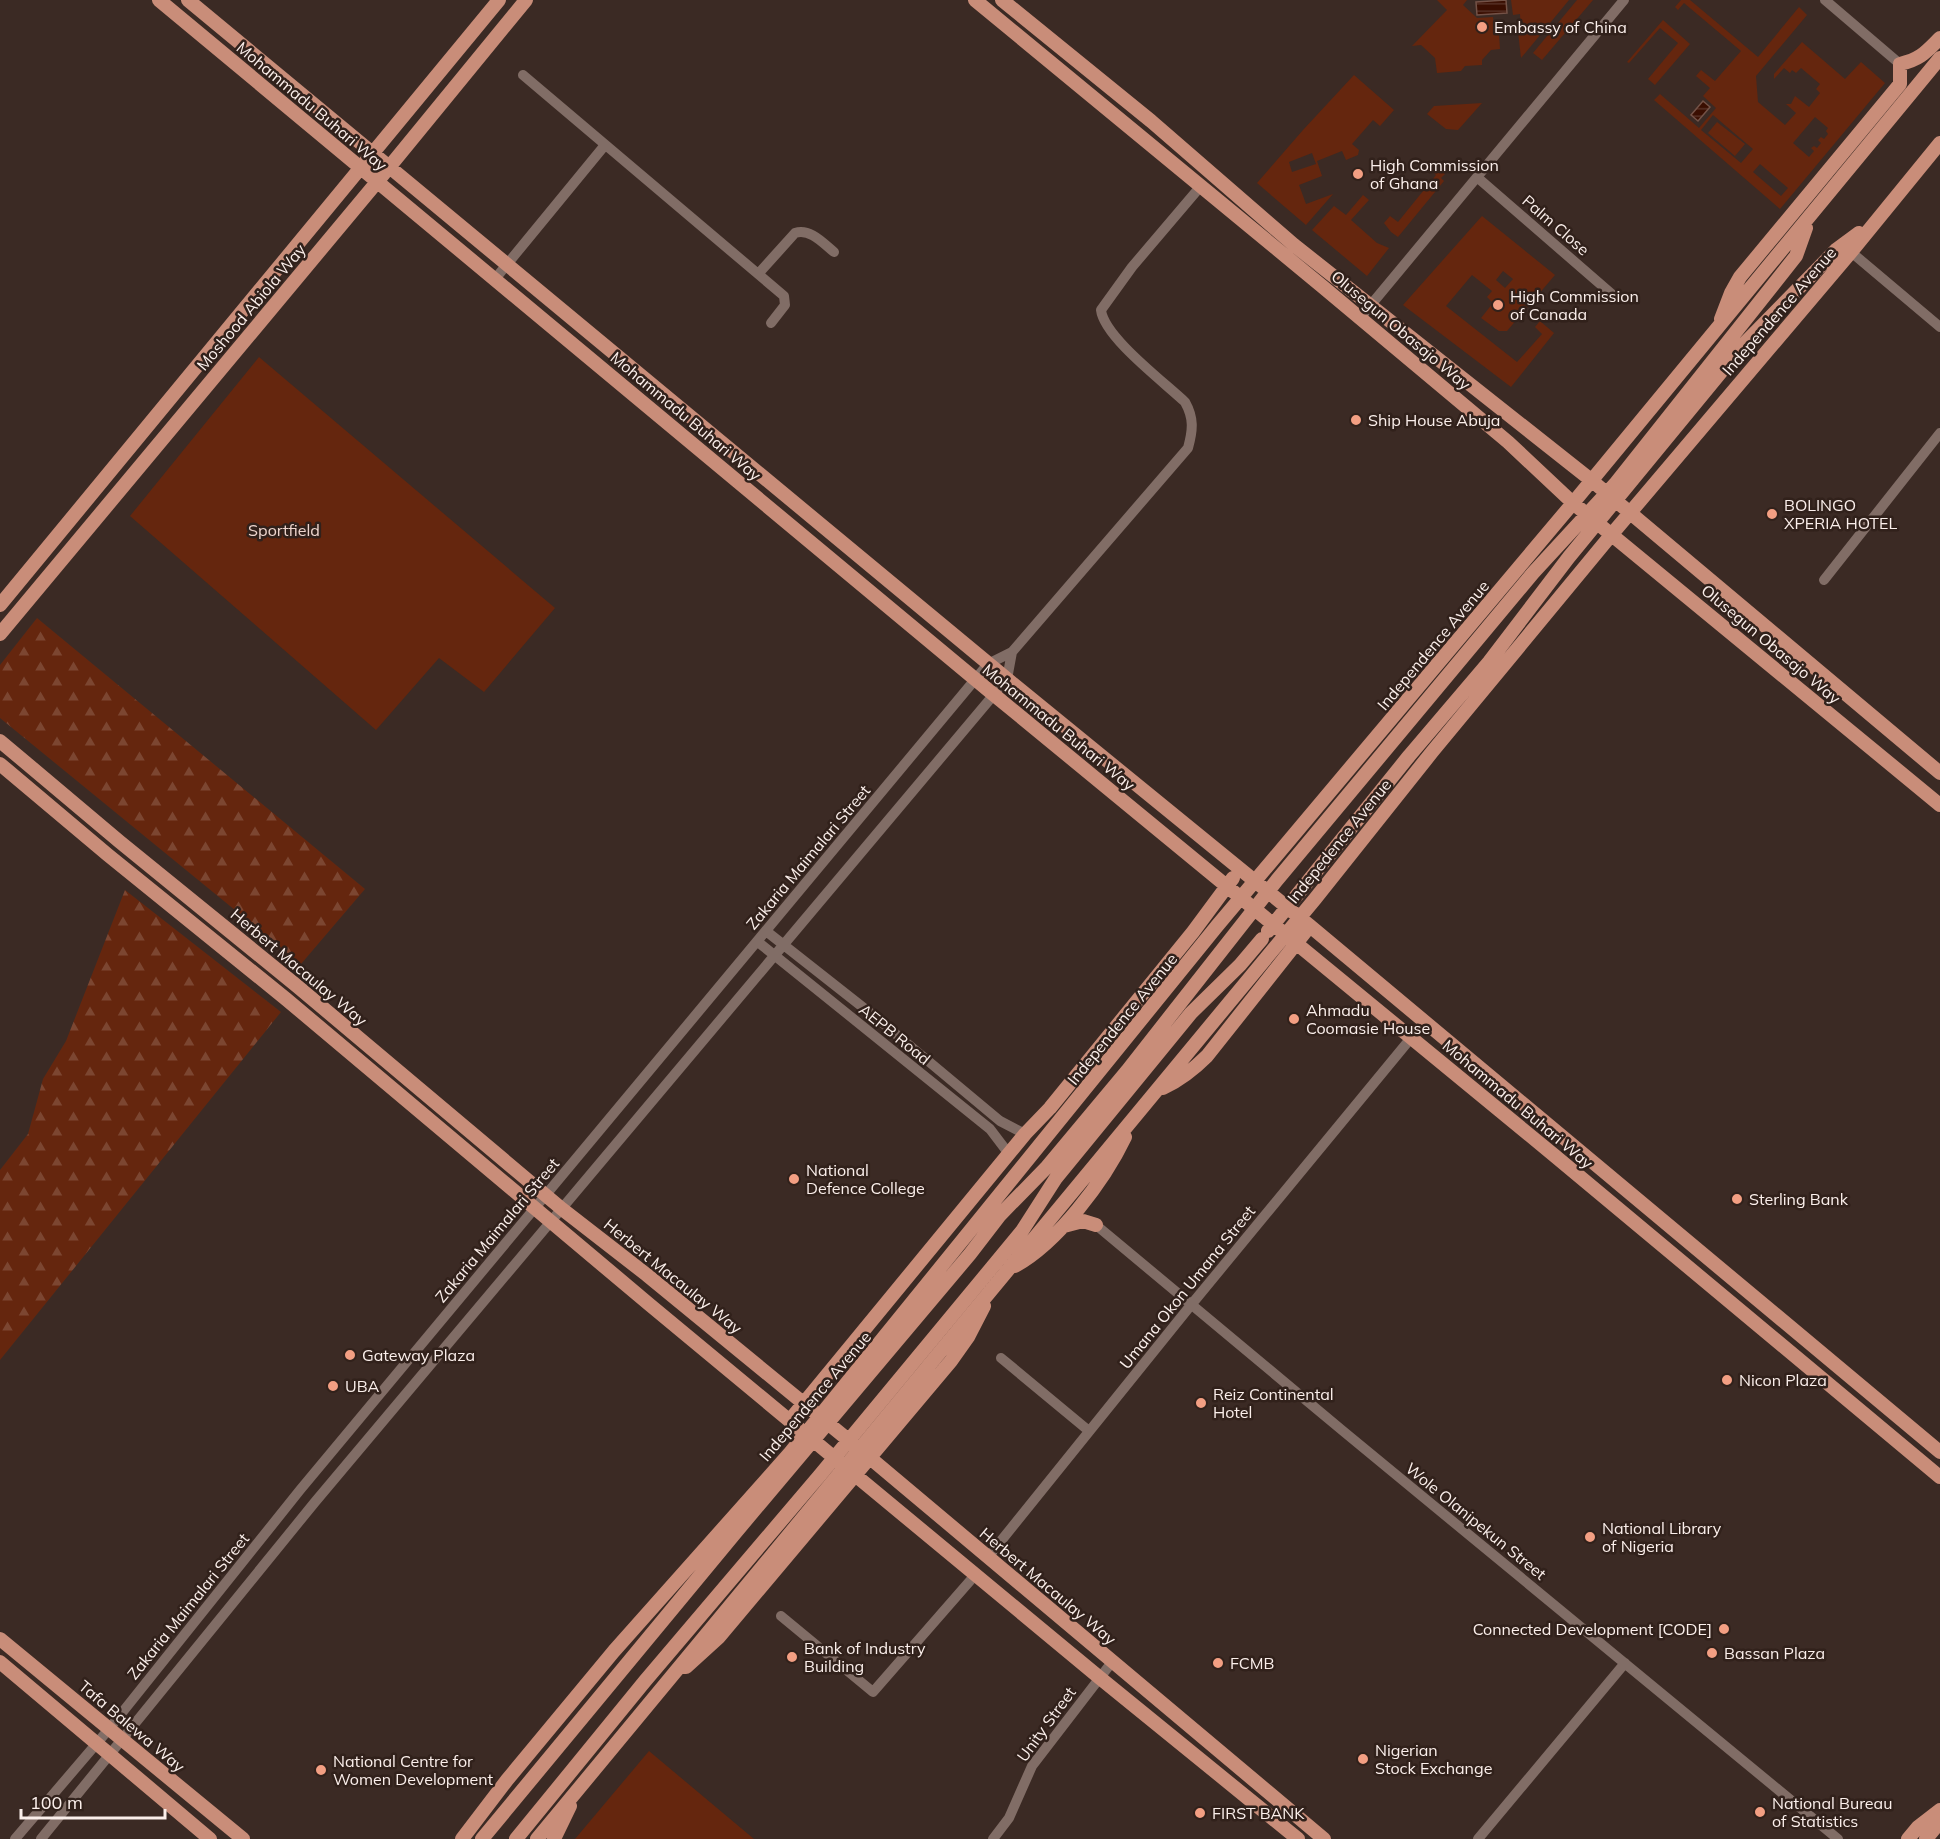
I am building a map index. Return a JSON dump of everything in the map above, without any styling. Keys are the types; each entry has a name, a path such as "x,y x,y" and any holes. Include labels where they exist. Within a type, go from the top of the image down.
{"main road":[{"name":"Mohammadu Buhari Way","path":"159,0 993,694 1555,1156 1940,1477"},
{"name":"Mohammadu Buhari Way","path":"188,0 988,664 1308,924 1940,1452"},
{"name":"Moshood Abiola Way","path":"0,605 499,0"},
{"name":"Moshood Abiola Way","path":"0,634 389,168 526,0"},
{"name":"Olusegun Obasajo Way","path":"975,0 1508,442 1575,504 1940,805"},
{"name":"Olusegun Obasajo Way","path":"1002,0 1151,121 1371,306 1593,482 1940,772"},
{"path":"1718,330 1731,293 1740,277 1900,84 1900,64 1923,56 1940,38"},
{"name":"Independence Avenue","path":"462,1839 507,1780 614,1651 790,1453 1216,926 1575,504 1940,58"},
{"name":"Independence Avenue","path":"1432,752 1608,530 1851,252 1940,143"},
{"path":"1254,231 1265,219"},
{"name":"Independence Avenue","path":"482,1839 735,1532 970,1254 1000,1215 1046,1168 1127,1071 1284,872 1533,573 1615,484 1796,256 1809,220"},
{"name":"Independence Avenue","path":"1262,939 1408,756 1489,662 1569,557 1744,344 1836,250 1873,223"},
{"path":"1508,442 1522,426"},
{"path":"136,440 150,452"},
{"name":"Herbert Macaulay Way","path":"0,741 546,1196 647,1275 866,1454 1324,1839"},
{"name":"Indepedence Avenue","path":"1214,1022 1432,752"},
{"name":"Herbert Macaulay Way","path":"0,764 286,999 1100,1678 1298,1839"},
{"path":"791,1421 1025,1134 1050,1108 1178,950 1244,873"},
{"path":"1158,1090 1177,1082 1194,1069 1293,940 1308,924"},
{"path":"537,1839 552,1834 567,1815 574,1794 653,1696 1214,1022 1262,939"},
{"path":"516,1839 645,1681 850,1439 1014,1240 1056,1178 1191,1013 1240,965 1262,939"},
{"path":"1168,987 1219,954"},
{"path":"1005,1272 1031,1257 1091,1192 1108,1169 1135,1116"},
{"path":"1555,1156 1568,1141"},
{"path":"1091,1192 1089,1208 1096,1225"},
{"path":"1062,1226 1079,1221 1096,1225"},
{"path":"663,1685 719,1637 866,1454 957,1353 968,1337 993,1287"},
{"path":"1836,1390 1849,1376"},
{"name":"Tafa Balewa Way","path":"0,1639 243,1839"},
{"path":"0,1662 210,1839"},
{"path":"1908,1839 1918,1827 1940,1810"},
{"path":"1926,1839 1940,1822"}],"street":[{"path":"1360,318 1624,0"},
{"path":"1825,0 1900,64"},
{"path":"523,75 784,296 785,305 771,323"},
{"path":"495,279 605,146"},
{"name":"Palm Close","path":"1478,178 1614,296"},
{"name":"Zakaria Maimalari Street","path":"15,1839 109,1729 300,1490 975,679 988,664 1012,652 1188,448 1193,424 1191,413 1185,402 1122,345 1109,329 1101,310 1132,267 1200,187"},
{"path":"759,273 795,233 802,231 809,233 834,252"},
{"path":"1851,252 1940,327"},
{"path":"1824,580 1940,433"},
{"path":"1007,679 1012,652"},
{"name":"Zakaria Maimalari Street","path":"41,1839 315,1502 1007,679"},
{"name":"AEPB Road","path":"766,932 887,1026 1000,1121 1025,1134"},
{"name":"AEPB Road","path":"758,942 990,1129 1009,1154"},
{"name":"Umana Okon Umana Street","path":"988,1557 1191,1305 1411,1038"},
{"name":"Wole Olanipekun Street","path":"1096,1225 1838,1839"},
{"path":"1001,1358 1089,1431"},
{"path":"320,1467 335,1478"},
{"path":"781,1616 873,1692 976,1574"},
{"name":"Unity Street","path":"993,1839 1009,1818 1032,1766 1112,1662"},
{"path":"1478,1839 1625,1663"}],"green space":[{"path":"1437,0 1467,0 1463,5 1477,18 1493,17 1495,34 1499,34 1500,49 1491,50 1482,60 1482,65 1465,66 1461,71 1437,73 1435,58 1421,45 1412,46 1447,10"},
{"path":"1511,0 1569,0 1521,58 1518,32 1521,32 1520,14 1513,15"},
{"path":"1577,0 1593,0 1542,60 1533,53"},
{"path":"1681,0 1690,0 1758,57 1799,7 1807,15 1756,76 1758,102 1785,125 1796,113 1786,104 1791,104 1795,96 1809,107 1820,93 1816,89 1820,84 1801,68 1796,73 1792,70 1790,73 1784,68 1774,79 1774,74 1802,42 1845,79 1861,62 1885,83 1780,209 1654,100 1660,94 1699,128 1716,108 1703,96 1710,88 1696,76 1701,70 1715,81 1741,51 1684,3 1678,10 1675,7","holes":["1713,115 1753,149 1741,163 1701,130","1815,117 1828,128 1826,131 1828,134 1824,139 1821,137 1818,140 1821,143 1817,148 1814,146 1811,148 1814,151 1809,157 1793,143","1760,164 1788,188 1781,196 1753,172"]},
{"path":"1663,20 1690,44 1655,85 1648,79 1678,43 1660,28 1629,63 1627,62"},
{"path":"1354,75 1394,110 1380,126 1373,120 1352,144 1359,150 1358,155 1346,160 1342,151 1317,161 1322,176 1299,185 1306,204 1333,194 1306,225 1257,183","holes":["1312,153 1316,164 1292,172 1289,162"]},
{"path":"1482,103 1458,130 1446,129 1427,114 1434,106"},
{"path":"1717,122 1745,144 1735,156 1708,133"},
{"path":"1434,164 1445,174 1441,178 1444,181 1398,237 1384,223 1390,216 1398,222 1436,175 1430,169"},
{"path":"1363,195 1369,200 1351,220 1377,243 1389,248 1367,276 1312,230 1334,206 1346,215"},
{"path":"1482,216 1555,275 1507,331 1499,331 1481,318 1493,303 1487,297 1492,291 1472,275 1446,306 1517,362 1542,334 1535,327 1540,321 1554,333 1511,387 1403,305","holes":["1503,271 1513,279 1505,288 1496,280"]},
{"name":"Sportfield","path":"259,357 555,608 484,692 439,658 376,730 130,516"},
{"path":"37,618 365,889 301,964 0,718 0,665"},
{"path":"125,890 281,1012 0,1360 0,1170 28,1134 43,1079 66,1041"},
{"path":"649,1751 754,1839 575,1839"}],"shaded area":[{"path":"1506,0 1507,13 1477,15 1476,2"},
{"path":"1703,101 1710,107 1698,121 1691,115"}],"place":[{"name":"Embassy of China","path":"1482,27"},
{"name":"High Commission of Ghana","path":"1358,174"},
{"name":"High Commission of Canada","path":"1498,305"},
{"name":"Ship House Abuja","path":"1356,420"},
{"name":"BOLINGO XPERIA HOTEL","path":"1772,514"},
{"name":"Ahmadu Coomasie House","path":"1294,1019"},
{"name":"National Defence College","path":"794,1179"},
{"name":"Sterling Bank","path":"1737,1199"},
{"name":"Gateway Plaza","path":"350,1355"},
{"name":"Nicon Plaza","path":"1727,1380"},
{"name":"UBA","path":"333,1386"},
{"name":"Reiz Continental Hotel","path":"1201,1403"},
{"name":"National Library of Nigeria","path":"1590,1537"},
{"name":"Connected Development [CODE]","path":"1724,1629"},
{"name":"Bassan Plaza","path":"1712,1653"},
{"name":"Bank of Industry Building","path":"792,1657"},
{"name":"FCMB","path":"1218,1663"},
{"name":"Nigerian Stock Exchange","path":"1363,1759"},
{"name":"National Centre for Women Development","path":"321,1770"},
{"name":"National Bureau of Statistics","path":"1760,1812"},
{"name":"FIRST BANK","path":"1200,1813"}]}
